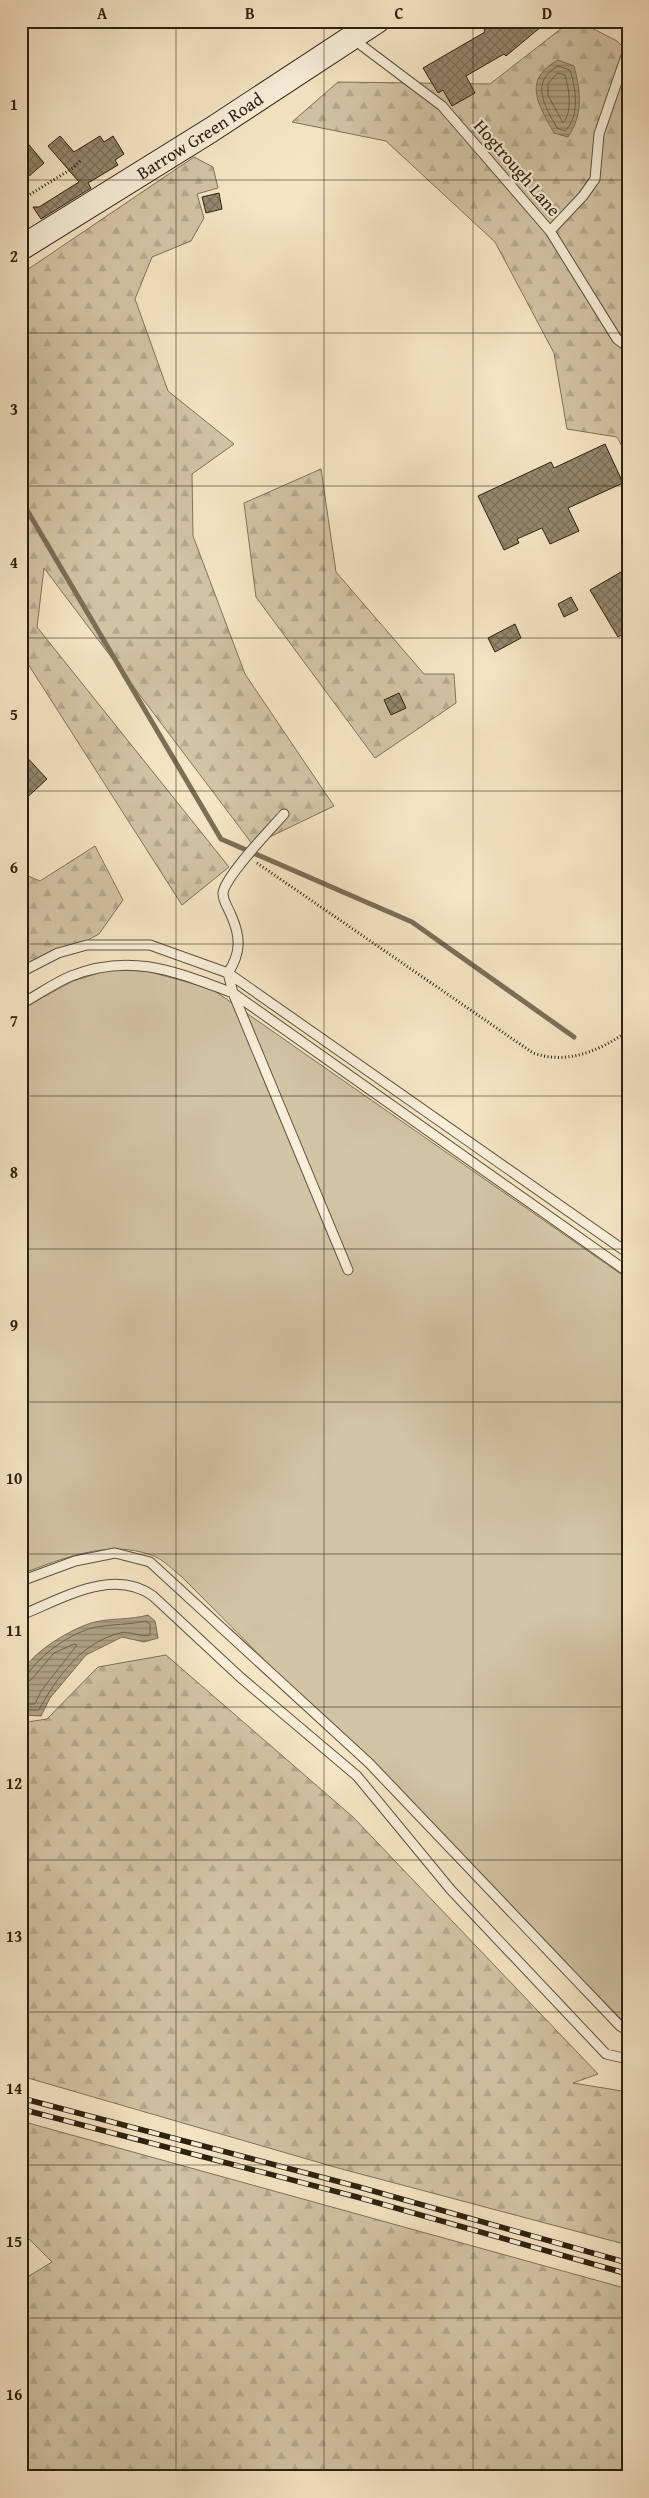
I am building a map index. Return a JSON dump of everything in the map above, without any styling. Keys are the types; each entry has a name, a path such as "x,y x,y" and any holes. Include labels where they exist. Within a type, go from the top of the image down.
{"street":[{"name":"Barrow Green Road","path":"21,248 377,21"}],"lane":[{"name":"Hogtrough Lane","path":"352,38 442,106 550,231 617,340 628,347"},
{"path":"550,231 583,196 595,179 599,134 628,50"},
{"path":"284,814 226,883 223,893 224,902 231,914 240,945 237,958 228,973 233,993 348,1270"},
{"path":"21,972 58,952 86,945 150,945 228,973 628,1253"},
{"path":"21,1004 71,976 107,966 144,964 170,970 233,993 628,1272"},
{"path":"21,1581 75,1561 115,1553 150,1562 368,1763 620,2026 628,2031"},
{"path":"21,1615 94,1586 123,1583 141,1587 240,1677 357,1776 451,1890 606,2054 628,2059"}],"path":[{"path":"21,200 74,168 80,160"},
{"path":"247,857 533,1053 547,1058 570,1058 592,1051 628,1031"}],"green space":[{"path":"571,21 578,21 617,41 628,52 628,446 624,450 617,437 567,429 554,353 495,242 386,141 292,122 338,82 490,84"},
{"path":"194,157 213,167 218,188 197,194 204,218 191,241 152,257 135,299 168,391 234,444 192,474 193,536 245,674 334,806 253,845 44,568 37,627 229,867 182,905 21,653 21,274"},
{"path":"321,469 336,572 424,674 454,674 456,703 375,758 256,597 244,503"},
{"path":"95,846 123,900 99,934 21,976 21,873 40,881"},
{"path":"109,970 147,971 212,989 628,1279 628,2026 182,1577 163,1561 134,1551 118,1549 101,1550 52,1562 21,1574 21,1009 73,981"},
{"path":"166,1655 353,1817 598,2074 573,2083 628,2092 628,2245 338,2168 21,2076 21,1723 47,1719 98,1667"},
{"path":"21,2121 628,2289 628,2477 21,2477 21,2281 52,2262 21,2231"}],"water":[{"path":"558,60 574,66 578,85 578,112 573,129 568,137 554,133 536,93 540,76"},
{"path":"148,1615 155,1621 158,1638 144,1642 122,1637 86,1655 50,1698 41,1716 21,1715 23,1672 35,1656 54,1641 76,1629 95,1622"}],"building":[{"path":"494,21 548,21 506,56 504,54 466,76 475,93 452,106 443,90 438,93 423,68 485,32 484,30"},
{"path":"21,135 44,163 21,183"},
{"path":"60,136 74,152 100,136 104,142 113,136 124,154 115,160 118,165 88,183 91,188 41,219 33,207 39,207 79,182 48,146"},
{"path":"219,193 222,209 206,213 202,197"},
{"path":"605,444 623,483 568,508 579,531 550,544 542,528 517,539 519,543 504,550 478,496 551,462 554,468"},
{"path":"628,568 628,631 618,637 590,590"},
{"path":"571,597 578,610 564,617 558,604"},
{"path":"515,624 521,638 495,652 488,638"},
{"path":"399,693 406,708 391,715 384,700"},
{"path":"21,751 47,779 21,803"}],"waterway":[{"path":"21,500 221,839 412,922 574,1037"}],"railway":[{"path":"21,2098 359,2187 628,2263"},
{"path":"21,2109 357,2197 628,2274"}]}
